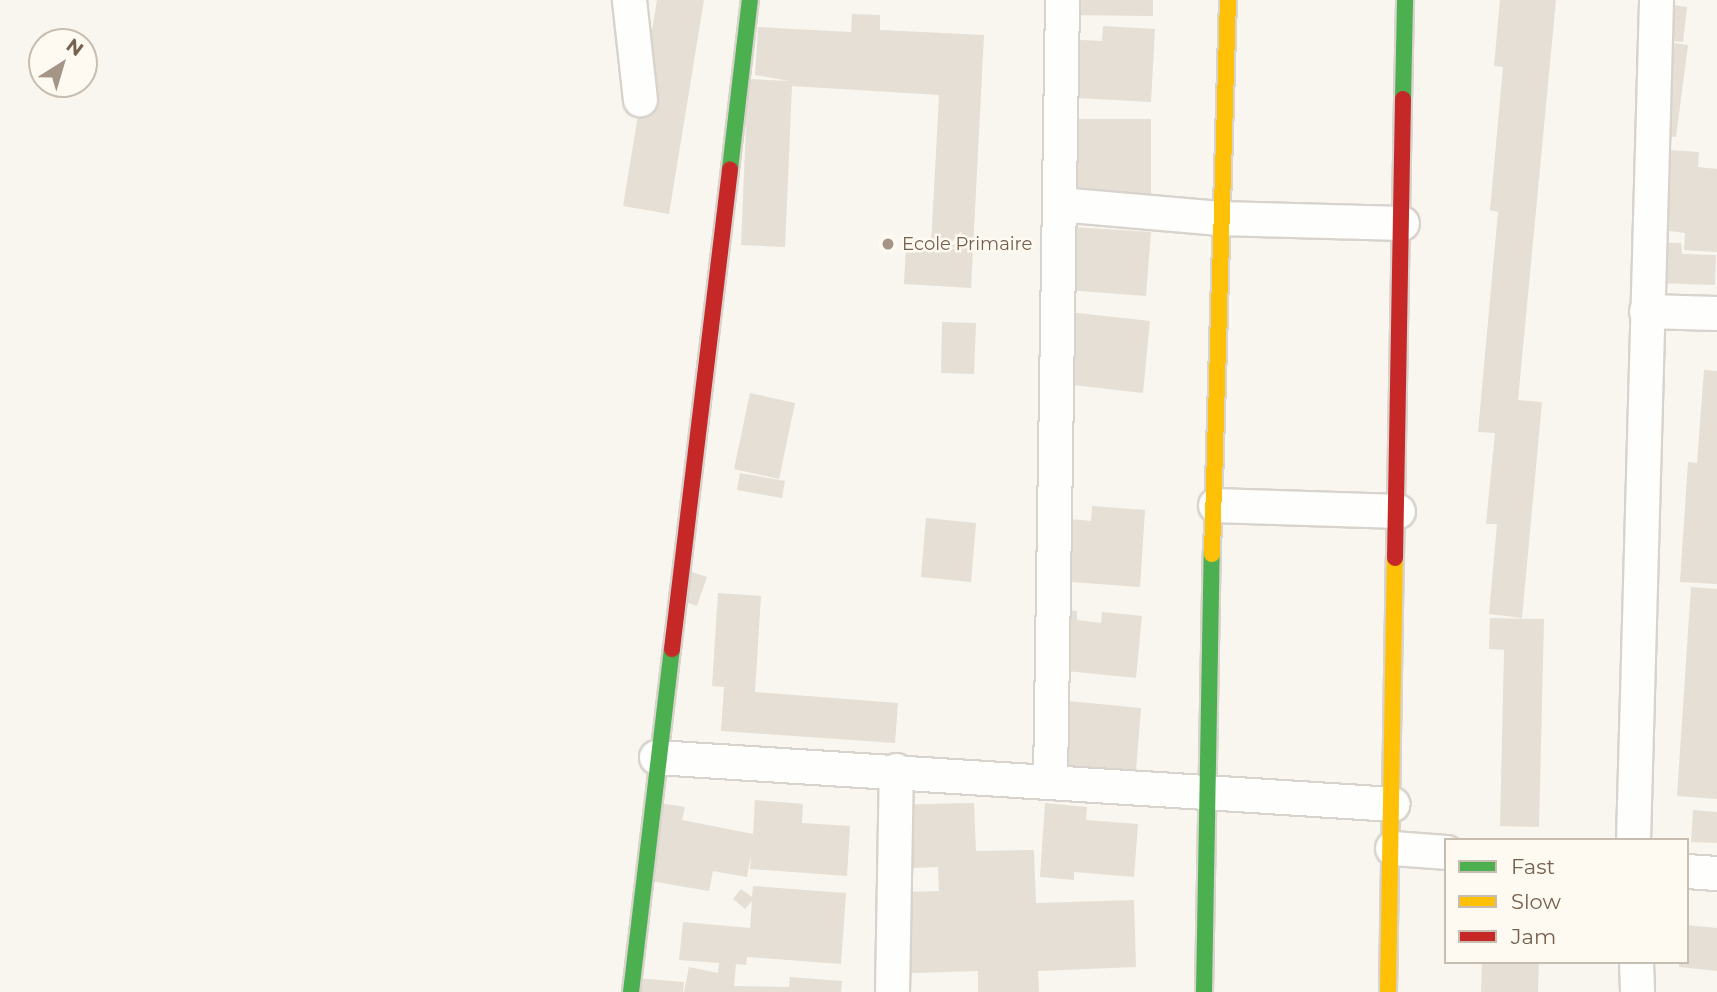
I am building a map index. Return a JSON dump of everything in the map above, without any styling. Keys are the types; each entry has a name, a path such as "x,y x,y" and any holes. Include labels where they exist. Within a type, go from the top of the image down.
{"street":[{"path":"629,0 640,99"},
{"path":"631,992 656,757 750,0"},
{"path":"1050,780 1062,0"},
{"path":"1204,992 1219,218 1228,0"},
{"path":"1388,992 1405,0"},
{"path":"1633,838 1656,0"},
{"path":"1059,204 1219,218 1402,223"},
{"path":"1646,311 1717,313"},
{"path":"1215,505 1398,511"},
{"path":"656,757 896,770 1393,804"},
{"path":"892,992 896,770"},
{"path":"1392,848 1444,852"},
{"path":"1689,871 1717,873"},
{"path":"1636,964 1637,992"}],"building":[{"path":"657,0 704,0 669,214 623,206"},
{"path":"1060,0 1153,0 1153,16 1060,15"},
{"path":"1500,0 1556,0 1518,400 1542,402 1522,618 1489,614 1497,524 1486,524 1495,433 1478,432 1498,212 1490,210 1503,67 1494,66"},
{"path":"1667,4 1687,7 1683,42 1663,40"},
{"path":"852,14 880,15 880,30 984,35 971,288 904,284 906,245 931,246 939,95 792,86 785,247 741,245 748,79 790,81 755,75 758,27 851,32"},
{"path":"1103,26 1155,29 1151,102 1059,97 1062,39 1102,41"},
{"path":"1668,42 1688,45 1676,137 1655,134"},
{"path":"1055,119 1151,119 1151,197 1055,196"},
{"path":"1669,150 1699,152 1698,167 1717,169 1717,252 1684,250 1685,233 1662,230"},
{"path":"1058,226 1151,232 1146,296 1054,289"},
{"path":"1654,242 1681,243 1682,254 1716,255 1715,285 1653,283"},
{"path":"1059,311 1150,321 1143,393 1064,384"},
{"path":"942,322 976,323 974,374 941,373"},
{"path":"1704,370 1717,371 1717,584 1680,582 1688,462 1697,463"},
{"path":"750,393 795,403 779,479 734,469"},
{"path":"740,473 785,481 782,498 737,490"},
{"path":"1092,506 1145,510 1140,587 1044,580 1048,517 1091,521"},
{"path":"926,518 976,523 971,582 921,577"},
{"path":"689,571 707,577 697,606 679,600"},
{"path":"1691,587 1717,589 1717,799 1677,796"},
{"path":"718,593 761,596 755,692 898,703 895,743 721,731 724,687 712,686"},
{"path":"1053,609 1077,611 1077,620 1101,623 1102,612 1142,616 1136,678 1047,669"},
{"path":"1490,618 1544,619 1539,827 1500,826 1504,650 1489,649"},
{"path":"1047,699 1141,708 1135,783 1041,775"},
{"path":"755,800 803,804 802,823 850,826 847,876 750,869 751,854 747,877 713,871 709,891 639,879 653,802 685,807 682,820 753,834"},
{"path":"974,803 976,851 1034,850 1036,903 1134,900 1136,967 1038,971 1039,992 978,992 978,971 881,974 878,893 939,891 938,867 884,869 882,805"},
{"path":"1045,803 1087,807 1086,820 1138,824 1134,877 1074,872 1074,880 1040,877"},
{"path":"1693,810 1717,812 1717,843 1691,842"},
{"path":"753,886 846,893 841,964 747,957 746,965 736,964 734,986 789,987 790,977 842,981 841,992 684,992 689,967 718,973 719,963 679,960 683,922 750,928 752,901 745,909 733,899 741,889 752,897"},
{"path":"1689,925 1717,928 1717,971 1679,967 1679,964 1689,964"},
{"path":"1482,964 1539,964 1538,992 1481,992"},
{"path":"635,978 684,982 683,992 634,992"}],"traffic: fast":[{"path":"730,169 750,0"},
{"path":"1403,99 1405,0"},
{"path":"1204,992 1212,554"},
{"path":"631,992 672,649"}],"traffic: slow":[{"path":"1212,554 1228,0"},
{"path":"1388,992 1395,558"}],"traffic: jam":[{"path":"1395,558 1403,99"},
{"path":"672,649 730,169"}],"place":[{"name":"Ecole Primaire","path":"888,244"}]}
